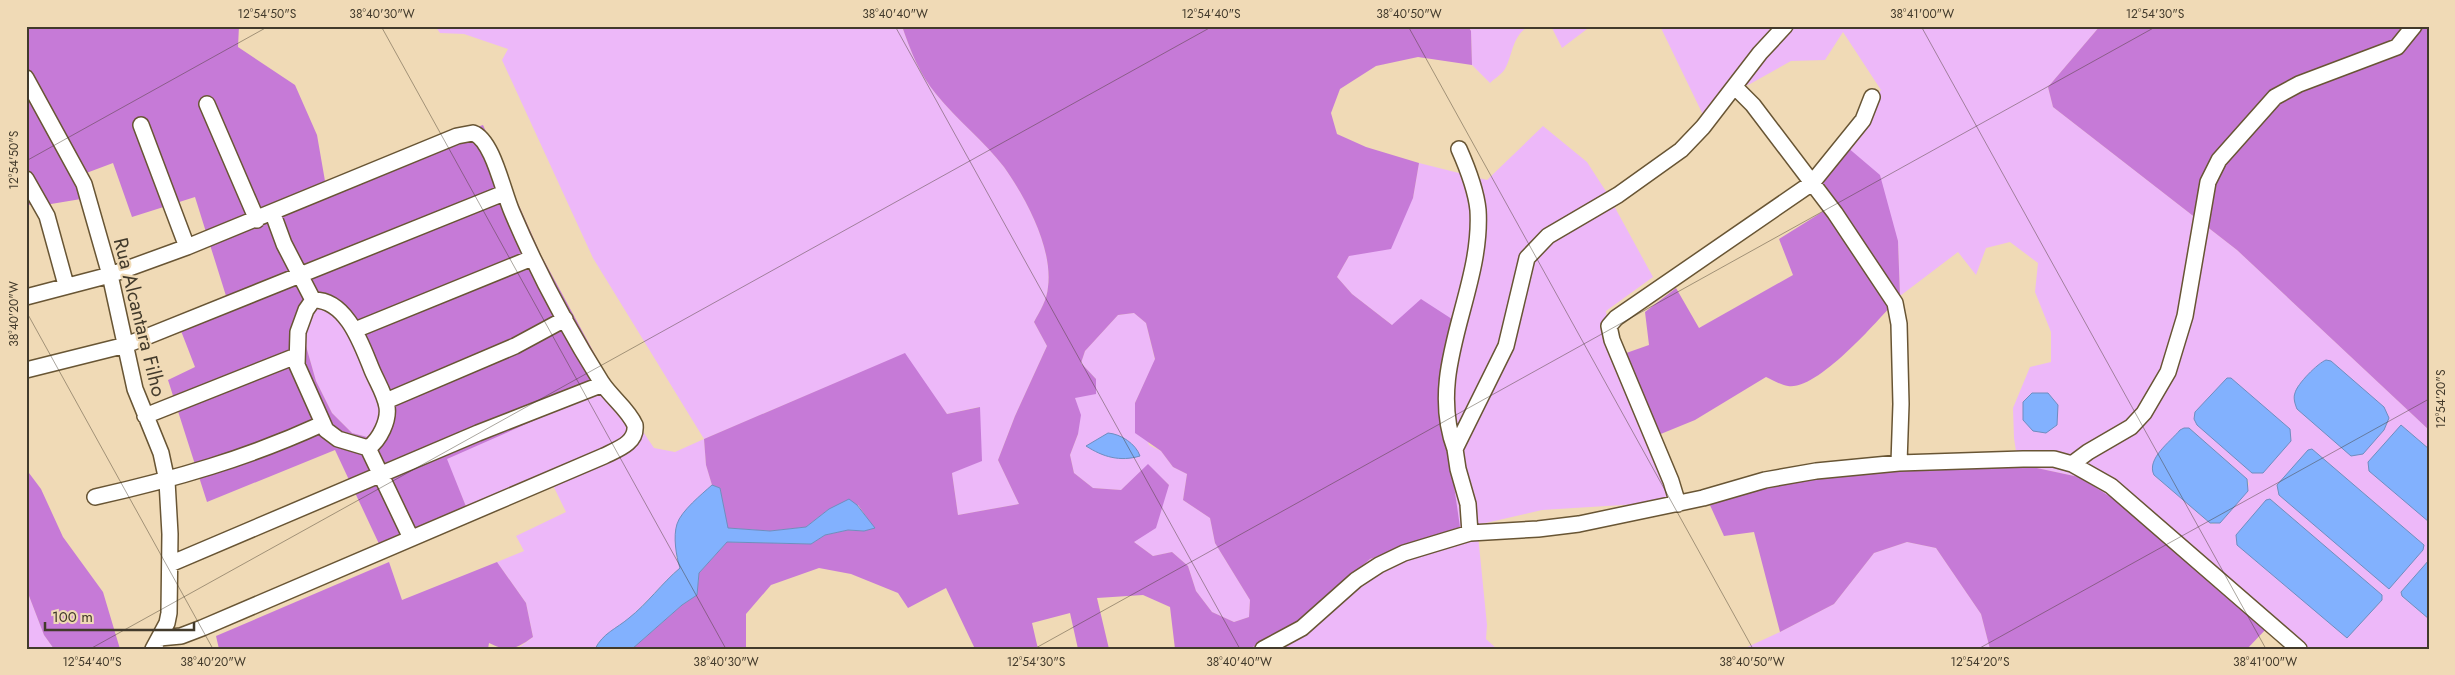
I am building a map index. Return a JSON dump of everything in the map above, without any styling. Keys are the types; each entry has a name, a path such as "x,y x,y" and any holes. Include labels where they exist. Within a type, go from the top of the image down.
{"street":[{"path":"1455,449 1506,346 1512,327 1522,272 1531,252 1548,236 1618,195 1672,157 1704,127 1774,36 1785,26"},
{"path":"2072,464 2088,452 2125,432 2136,423 2168,372 2185,316 2208,182 2219,160 2275,97 2299,84 2397,47 2414,26"},
{"name":"Rua Alcantara Filho","path":"26,78 81,175 90,198 110,275 135,389 161,452 166,481 170,564 169,613 167,623 156,643"},
{"path":"1734,87 1753,105 1812,183 1897,308 1901,404 1899,463"},
{"path":"1678,504 1671,481 1612,340 1609,326 1616,318 1812,183 1863,120 1872,97"},
{"path":"207,104 258,220"},
{"path":"141,125 187,247"},
{"path":"26,297 110,275 187,247 273,214 457,136 473,133 483,139 490,152 504,193 532,258 565,319 603,384 635,424 636,432 624,446 202,628 156,643"},
{"path":"1459,149 1478,214 1474,259 1446,379 1446,408 1468,504 1470,533"},
{"path":"26,179 47,216 66,285"},
{"path":"26,370 126,345 504,193"},
{"path":"273,214 284,244 313,300"},
{"path":"355,330 532,258"},
{"path":"313,300 322,302 341,312 355,330 386,401 387,414 384,427 368,448"},
{"path":"313,300 303,316 296,356 322,424 330,434 338,439 368,448 411,538"},
{"path":"386,401 515,346 565,319"},
{"path":"145,416 296,356"},
{"path":"170,564 478,433 603,384"},
{"path":"95,497 166,481 231,462 322,424"},
{"path":"1263,649 1302,628 1356,580 1379,565 1417,548 1470,533 1572,525 1678,504 1795,473 1899,463 2054,459 2072,464 2111,486 2299,649"}],"shaded area":[{"path":"26,26 239,26 238,47 295,85 317,135 325,181 483,125 541,255 612,386 447,459 467,509 380,546 335,450 207,502 168,380 195,367 176,318 227,299 195,197 132,217 113,163 73,178 81,199 51,204 26,205","holes":["324,306 344,323 379,398 383,418 375,432 367,437 352,433 332,413 316,381 304,339 314,310"]},
{"path":"435,26 902,26 916,62 930,87 996,157 1021,193 1036,224 1046,256 1048,287 1043,305 1034,322 1047,346 1015,416 998,460 1019,504 958,515 952,473 979,407 947,414 904,354 704,439 593,258 502,60 508,49 464,34 440,33"},
{"path":"902,26 1468,26 1471,31 1472,65 1418,57 1376,66 1340,89 1331,113 1337,134 1366,147 1419,163 1413,198 1391,249 1349,256 1337,277 1352,294 1392,325 1421,299 1455,321 1451,465 1460,527 1370,559 1302,619 1271,639 1248,649 1175,649 1170,607 1143,595 1097,598 1109,649 1078,649 1070,613 1032,623 1038,649 975,649 946,588 908,608 898,593 851,574 819,568 771,585 746,614 746,649 632,649 682,605 697,595 699,573 727,542 811,544 825,535 848,530 864,531 874,528 858,505 829,509 806,527 770,531 727,528 720,488 712,485 706,465 704,439 905,353 947,414 980,407 982,461 952,473 958,515 1019,504 998,460 1015,416 1047,346 1034,322 1043,305 1048,287 1046,256 1036,224 1021,193 996,157 930,87 916,62","holes":["1134,313 1146,323 1155,359 1135,403 1135,433 1161,451 1173,467 1187,474 1183,500 1210,518 1215,543 1250,600 1249,617 1234,622 1212,612 1196,591 1188,566 1172,552 1153,556 1134,542 1156,528 1169,485 1148,464 1121,490 1093,488 1074,473 1070,455 1078,434 1081,415 1075,398 1096,394 1096,379 1081,363 1085,351 1118,315"]},
{"path":"1468,26 1530,26 1516,39 1505,69 1490,83 1472,65 1471,31"},
{"path":"1551,26 1591,26 1562,48"},
{"path":"1660,26 2100,26 2048,87 2053,107 2237,250 2429,430 2429,449 2401,425 2427,521 2429,522 2429,560 2401,592 2402,596 2429,619 2429,649 2291,649 2079,477 2018,464 2014,438 2013,408 2030,367 2051,362 2051,332 2035,292 2038,263 2010,242 1986,248 1976,275 1958,252 1900,296 1898,241 1840,141 1881,90 1843,32 1825,60 1791,61 1750,84 1726,93 1705,119","holes":["2189,428 2247,479 2249,484 2214,524 2210,523 2154,475","2312,449 2424,545 2423,550 2391,586 2279,495 2277,485","2270,499 2382,595 2382,600 2347,638"]},
{"path":"2100,26 2429,26 2429,430 2237,250 2053,107 2048,87"},
{"path":"1543,126 1587,162 1607,193 1653,277 1606,311 1612,358 1671,502 1542,510 1477,525 1487,625 1486,639 1497,649 1248,649 1271,639 1302,619 1370,559 1459,527 1392,325 1352,294 1337,277 1349,256 1413,198 1419,163 1487,180"},
{"path":"1840,141 1880,175 1898,241 1900,296 1848,351 1815,377 1801,384 1788,386 1766,377 1695,420 1646,440 1612,358 1649,345 1645,312 1676,288 1699,328 1793,275 1779,239 1835,204 1814,172"},
{"path":"324,306 344,323 379,398 383,418 375,432 367,437 352,433 332,413 316,381 304,339 314,310"},
{"path":"1134,313 1146,323 1155,360 1135,403 1149,445 1161,451 1173,467 1187,474 1183,500 1210,518 1215,543 1250,600 1249,617 1234,622 1212,612 1196,591 1188,566 1172,552 1153,556 1134,542 1169,485 1148,465 1121,490 1093,488 1074,473 1070,455 1078,434 1075,397 1096,379 1081,363 1085,351 1118,315"},
{"path":"612,386 654,448 675,452 704,439 706,465 712,485 693,503 676,556 680,568 636,612 606,635 595,649 517,649 533,637 526,603 497,562 524,551 516,536 566,512 548,475 467,509 446,459"},
{"path":"2018,464 2079,477 2117,501 2267,628 2247,649 1990,649 1981,614 1936,548 1907,542 1874,553 1834,604 1780,632 1754,532 1724,536 1709,503 1780,483 1905,469"},
{"path":"26,469 41,489 63,537 103,592 120,649 54,649 44,635 26,588"},
{"path":"1907,542 1936,548 1981,614 1990,649 1743,649 1834,604 1874,553"},
{"path":"389,562 402,600 497,562 526,603 533,637 517,647 507,649 489,643 488,649 219,649 216,636"},
{"path":"26,588 44,635 54,649 26,649"}],"water":[{"path":"2326,360 2331,361 2384,407 2389,418 2384,430 2363,454 2351,456 2297,409 2294,395 2297,389 2308,374"},
{"path":"2227,378 2231,378 2290,429 2291,441 2263,473 2252,473 2197,425 2194,419 2195,412"},
{"path":"2032,393 2048,393 2058,405 2057,425 2046,433 2033,431 2023,420 2023,402"},
{"path":"2401,425 2429,449 2429,522 2369,471 2368,462"},
{"path":"2184,428 2189,428 2247,479 2248,491 2220,523 2210,523 2154,475 2152,469 2156,457 2165,445"},
{"path":"1108,433 1118,435 1127,440 1135,447 1140,456 1126,459 1112,457 1086,446"},
{"path":"2312,449 2424,545 2423,550 2389,589 2279,495 2277,485 2308,450"},
{"path":"712,485 720,488 728,528 770,531 806,527 829,509 849,499 857,505 875,528 864,531 848,530 825,535 811,544 727,542 699,573 697,595 682,605 632,649 595,649 606,635 636,612 680,568 677,558 675,534 677,524 687,508"},
{"path":"2270,499 2382,595 2382,600 2347,638 2237,545 2236,535 2266,500"},
{"path":"2429,560 2429,619 2402,596 2401,592"}]}
